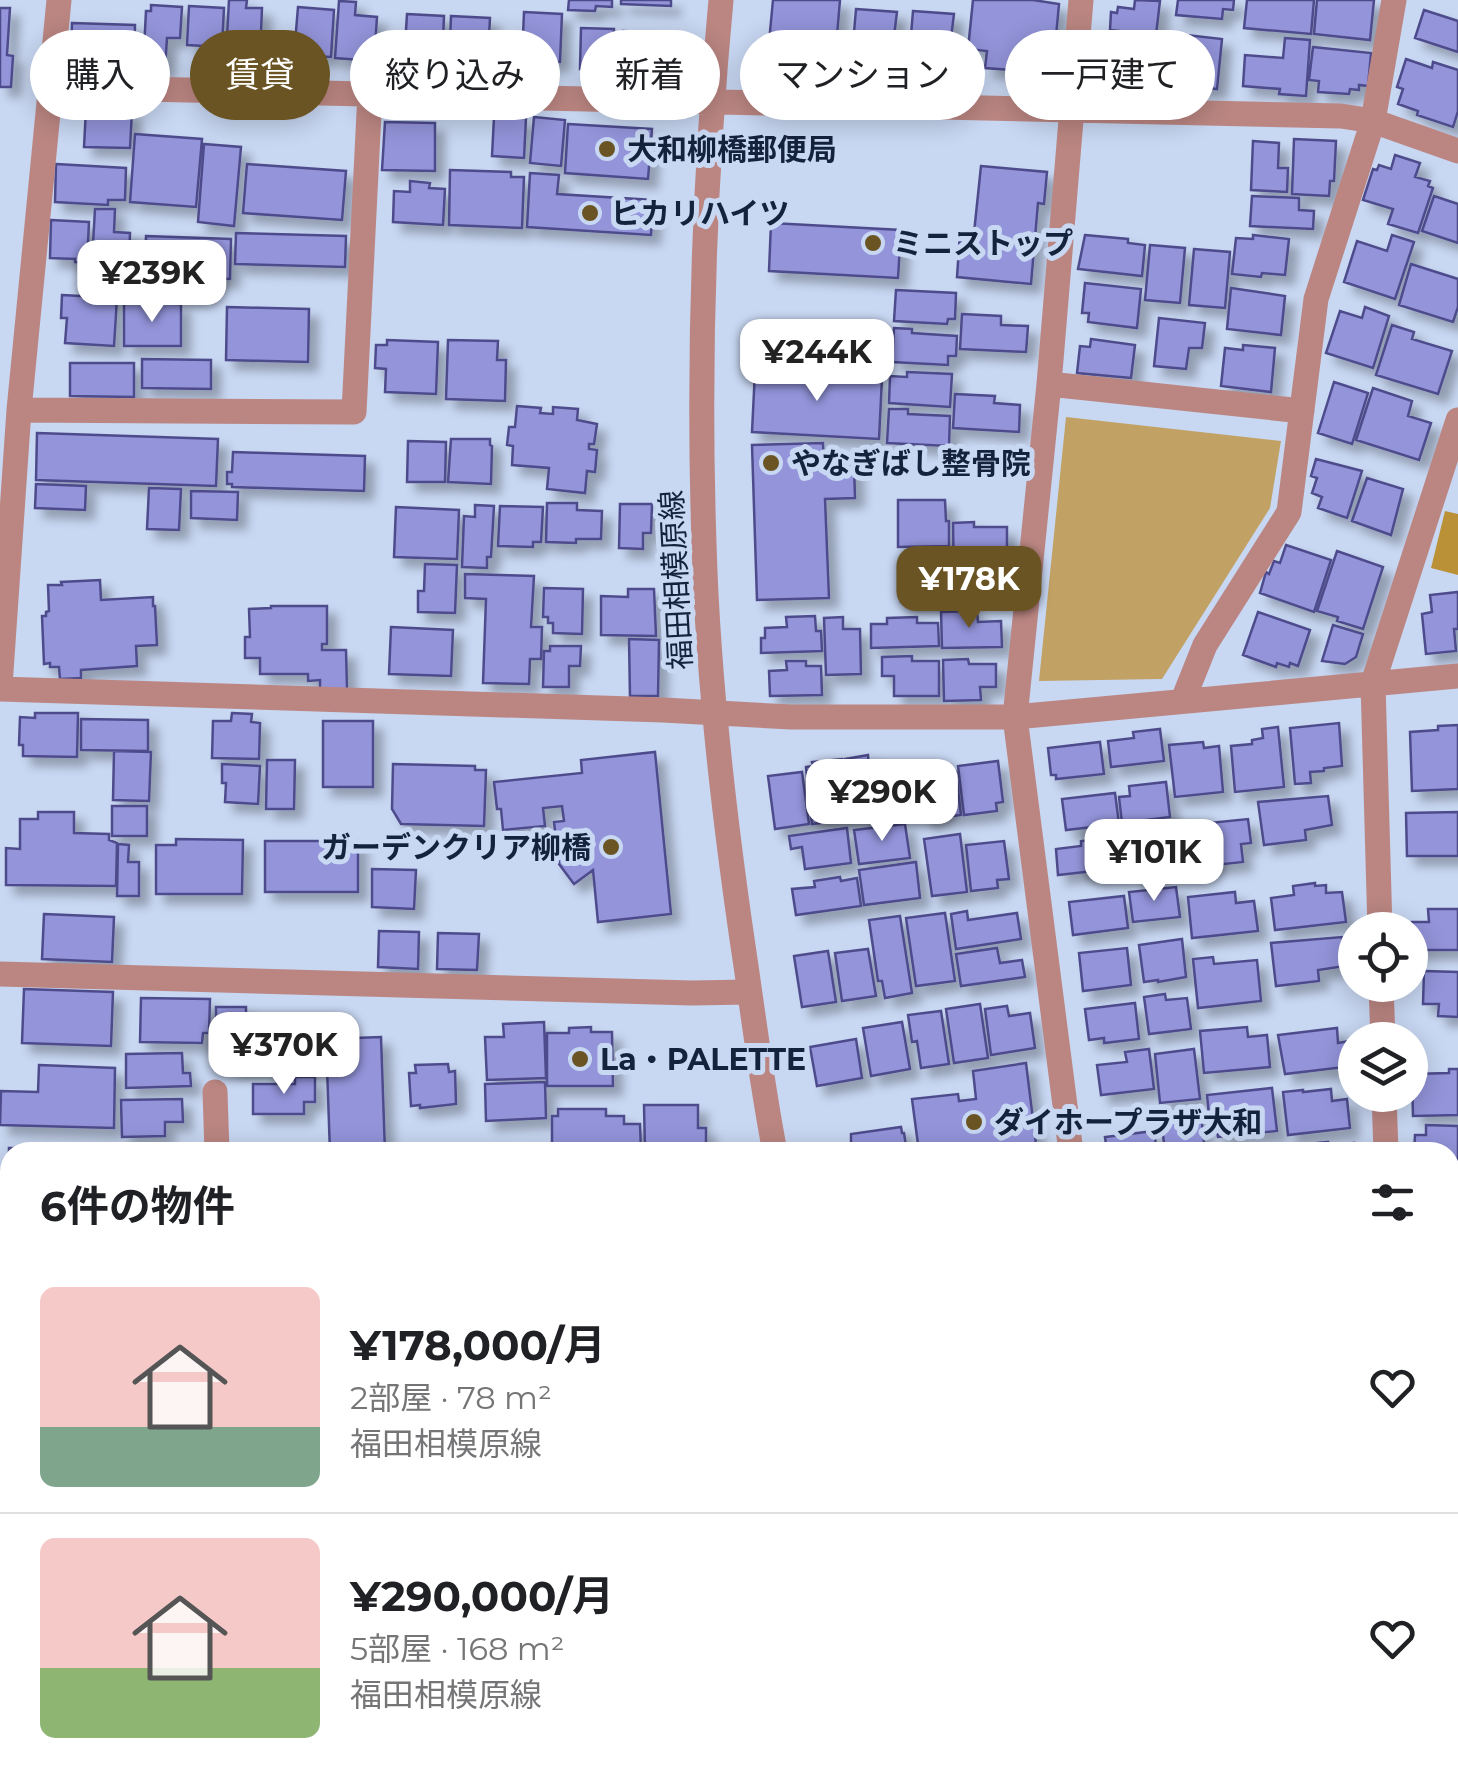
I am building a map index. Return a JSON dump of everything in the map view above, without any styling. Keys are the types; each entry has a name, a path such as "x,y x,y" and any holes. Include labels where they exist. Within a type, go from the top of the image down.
{"street":[{"path":"56,30 58,0"},
{"name":"福田相模原線","path":"718,30 720,0"},
{"path":"1078,30 1081,0"},
{"path":"1183,700 1205,645 1288,512 1316,299 1374,121 1394,0"},
{"path":"170,89 350,93"},
{"path":"720,102 1005,109"},
{"path":"1215,114 1342,116 1374,121 1458,151"},
{"path":"48,120 19,410 0,688 790,717 1015,717 1458,676"},
{"path":"19,410 354,412 369,120"},
{"name":"福田相模原線","path":"711,120 702,348 704,546 728,845 773,1142"},
{"path":"1069,120 1015,717 1070,1142"},
{"path":"1048,384 1302,411"},
{"path":"1380,912 1374,683 1447,494 1458,420"},
{"path":"0,974 750,992"},
{"path":"215,1092 217,1142"},
{"path":"1385,1112 1386,1142"}],"shaded area":[{"path":"1066,417 1281,441 1270,508 1162,679 1039,681"},
{"path":"1445,511 1458,514 1458,575 1431,568"}],"building":[{"path":"229,0 247,0 246,8 262,8 261,30 227,30"},
{"path":"569,0 612,0 612,7 568,10"},
{"path":"621,0 671,0 671,6 621,4"},
{"path":"773,0 840,0 837,30 770,30"},
{"path":"973,0 1059,4 1057,30 1005,30 1005,70 985,68 985,30 970,30"},
{"path":"1135,0 1160,1 1157,30 1110,30 1111,12 1117,13 1118,7 1134,9"},
{"path":"1178,0 1234,0 1233,10 1223,9 1222,19 1176,15"},
{"path":"1247,0 1314,0 1311,34 1244,28"},
{"path":"1317,0 1374,0 1370,40 1314,34"},
{"path":"339,1 356,2 355,15 377,17 376,30 350,30 350,59 335,58"},
{"path":"151,5 182,7 180,38 170,38 170,30 145,30 146,11 151,11"},
{"path":"189,6 224,8 223,30 190,30 187,45"},
{"path":"298,7 334,10 331,57 330,30 296,30"},
{"path":"0,8 10,8 7,55 13,56 11,87 0,87"},
{"path":"856,9 897,12 895,30 854,30"},
{"path":"1424,10 1458,21 1458,52 1415,38"},
{"path":"913,11 954,14 952,30 911,30"},
{"path":"524,12 562,14 560,62 560,30 523,30"},
{"path":"407,14 444,16 443,30 406,30"},
{"path":"451,16 490,18 489,30 450,30"},
{"path":"72,23 135,25 135,30 72,30"},
{"path":"1215,38 1222,39 1215,89"},
{"path":"1285,38 1310,40 1306,96 1243,86 1245,55 1283,58"},
{"path":"1313,47 1371,53 1368,86 1359,85 1359,90 1350,89 1349,94 1318,92 1319,81 1309,80"},
{"path":"1406,59 1432,68 1433,62 1458,70 1458,111 1453,127 1398,104 1403,89 1397,87"},
{"path":"85,120 132,120 130,148 84,147"},
{"path":"494,120 526,120 524,158 492,156"},
{"path":"534,120 565,120 561,166 530,163"},
{"path":"385,122 435,123 435,171 382,170"},
{"path":"568,124 652,129 648,179 565,173"},
{"path":"135,134 202,139 196,207 130,202"},
{"path":"1294,139 1336,141 1334,181 1330,181 1329,196 1292,194"},
{"path":"1253,141 1279,143 1278,168 1288,168 1287,192 1251,190"},
{"path":"204,144 241,147 234,226 198,222"},
{"path":"1395,155 1420,163 1415,177 1430,181 1428,186 1433,188 1418,233 1388,224 1393,209 1363,200 1373,169 1377,170 1379,165 1391,169"},
{"path":"56,164 126,168 125,200 108,200 108,205 55,202"},
{"path":"247,164 346,171 342,220 243,213"},
{"path":"981,166 1047,172 1044,204 1038,203 1031,284 957,277 960,233 974,233"},
{"path":"450,170 511,172 511,177 524,177 522,228 449,225"},
{"name":"ヒカリハイツ","path":"530,173 559,175 557,194 653,200 651,235 527,227"},
{"path":"410,181 445,189 443,225 393,222 394,191 410,192"},
{"path":"1252,196 1299,198 1299,210 1314,211 1313,229 1250,226"},
{"path":"1434,196 1458,204 1458,243 1422,231"},
{"path":"95,209 115,209 114,232 130,233 129,264 92,262"},
{"path":"51,220 89,222 87,263 50,258"},
{"path":"771,223 901,230 898,278 769,271"},
{"path":"236,233 346,236 345,267 235,264"},
{"path":"1085,235 1128,239 1128,243 1145,245 1142,276 1078,269"},
{"path":"1253,235 1289,239 1285,275 1232,274 1236,238 1253,239"},
{"path":"1392,235 1414,242 1395,299 1344,282 1357,241 1387,251"},
{"path":"146,236 231,239 230,279 159,277 160,265 145,264"},
{"path":"1150,245 1185,248 1180,303 1145,300"},
{"path":"1194,249 1230,252 1225,308 1189,305"},
{"path":"1411,264 1458,279 1458,307 1453,322 1399,305"},
{"path":"1085,283 1141,289 1137,328 1088,322 1089,313 1082,313"},
{"path":"1231,288 1285,296 1281,335 1227,329"},
{"path":"896,290 956,293 955,319 948,319 947,324 894,321"},
{"path":"62,295 117,298 114,346 65,343 67,318 61,318"},
{"path":"124,303 181,304 181,346 124,346"},
{"path":"227,307 309,309 308,362 226,360"},
{"path":"1365,307 1389,316 1373,368 1326,353 1340,311 1362,318"},
{"path":"962,314 1001,316 1001,325 1028,326 1026,352 960,349"},
{"path":"1159,318 1205,323 1202,348 1189,348 1186,369 1154,366"},
{"path":"1392,325 1414,332 1412,339 1452,351 1438,394 1376,375"},
{"path":"894,328 957,336 956,356 948,356 948,365 892,362"},
{"path":"1091,339 1135,345 1131,378 1077,373 1080,346 1090,347"},
{"path":"387,340 438,342 436,394 385,392 386,369 375,368 376,345 387,345"},
{"path":"448,340 498,341 497,360 506,360 505,401 446,399"},
{"path":"1243,345 1275,348 1271,392 1221,386 1225,348 1243,350"},
{"path":"142,359 211,360 211,389 142,388"},
{"path":"70,363 134,363 134,397 70,396"},
{"path":"791,363 815,365 815,374 882,378 879,439 752,432 755,371 790,373"},
{"path":"907,372 952,374 950,407 889,403 890,376 907,377"},
{"path":"1334,382 1368,393 1352,444 1318,433"},
{"path":"1373,388 1412,401 1408,416 1431,423 1419,460 1356,440"},
{"path":"955,394 995,396 994,403 1020,405 1019,432 953,428"},
{"path":"517,406 541,408 540,413 553,414 553,407 578,409 577,420 597,424 594,444 589,444 589,449 597,450 595,472 587,471 585,493 547,489 549,468 512,465 513,446 507,445 509,427 515,427"},
{"path":"889,409 950,416 949,446 887,443"},
{"path":"37,433 218,439 216,486 36,480"},
{"path":"451,439 490,439 491,484 448,482"},
{"path":"408,441 446,442 445,482 407,482"},
{"path":"823,443 824,467 854,465 855,498 825,499 829,598 757,600 752,445"},
{"path":"233,452 365,456 364,491 232,487 227,484 227,472 232,472"},
{"path":"1316,459 1362,471 1347,518 1318,508 1322,497 1312,493 1317,478 1311,476"},
{"path":"1367,478 1403,489 1391,535 1352,521"},
{"path":"36,484 86,486 85,510 35,508"},
{"path":"149,488 181,489 179,530 147,529"},
{"path":"191,491 238,492 237,520 191,518"},
{"path":"898,500 945,500 949,546 898,547"},
{"path":"547,503 577,503 577,510 602,511 601,539 546,542"},
{"path":"620,504 652,504 651,533 643,533 643,549 619,548"},
{"path":"475,505 494,506 487,568 462,567 464,516 475,517"},
{"path":"500,506 543,507 541,542 533,542 533,547 498,546"},
{"path":"396,507 459,510 457,559 394,557"},
{"path":"974,522 974,527 1007,527 1007,585 954,586 953,523"},
{"path":"1286,545 1331,560 1314,612 1260,593 1266,572 1269,574 1274,561 1280,563"},
{"path":"1337,551 1383,567 1363,629 1317,611"},
{"path":"901,561 949,565 949,589 938,589 939,602 901,602"},
{"path":"425,564 457,565 455,613 418,612 418,591 424,591"},
{"path":"465,574 534,576 531,627 542,627 541,659 530,659 529,684 483,683 486,599 465,598"},
{"path":"100,580 101,600 153,597 157,645 136,646 137,666 81,670 81,678 60,679 59,667 44,664 42,616 49,611 48,585"},
{"path":"544,588 583,589 582,634 553,633 553,623 543,617"},
{"path":"628,589 654,589 656,636 601,635 601,596 628,597"},
{"path":"1458,592 1456,651 1426,654 1422,614 1432,612 1430,595"},
{"path":"327,606 327,644 322,644 322,650 346,650 347,689 320,690 320,680 308,681 308,674 260,674 260,658 245,658 245,637 250,637 249,609"},
{"path":"977,611 978,622 1001,621 1002,647 942,648 941,612"},
{"path":"1258,612 1310,630 1298,666 1277,663 1276,667 1243,655"},
{"path":"815,616 822,651 761,653 765,628 787,627 786,617"},
{"path":"843,617 843,629 860,629 861,674 826,675 824,618"},
{"path":"917,617 917,623 938,623 939,646 871,648 871,624 887,624 887,618"},
{"path":"1333,625 1363,634 1356,657 1345,664 1322,661"},
{"path":"391,627 453,630 451,676 389,674"},
{"path":"629,639 659,640 658,696 630,696"},
{"path":"550,646 581,646 580,666 569,666 569,687 543,687 544,651 550,651"},
{"path":"912,656 912,661 939,661 939,696 894,696 894,676 882,676 882,657"},
{"path":"968,659 969,664 996,664 996,687 980,687 981,700 944,701 943,660"},
{"path":"786,661 821,666 822,695 770,696 769,671 787,670"},
{"path":"35,713 78,713 77,757 23,756 23,745 19,745 20,717 35,718"},
{"path":"232,713 252,714 251,722 260,723 259,759 212,758 213,721 231,721"},
{"path":"81,719 148,720 148,751 81,750"},
{"path":"323,721 373,721 373,787 323,787"},
{"path":"1339,723 1342,766 1310,772 1311,783 1295,784 1290,728"},
{"path":"1458,725 1458,789 1412,791 1410,732"},
{"path":"1278,727 1284,787 1235,792 1231,746 1252,744 1252,740 1263,738 1262,729"},
{"path":"1160,729 1164,761 1111,767 1108,741 1134,738 1133,732"},
{"path":"1100,742 1104,774 1056,779 1056,775 1051,775 1048,748"},
{"path":"1203,742 1204,748 1219,746 1223,792 1175,797 1169,745"},
{"path":"114,751 151,752 149,801 113,800"},
{"name":"ガーデンクリア柳橋","path":"655,752 671,914 598,922 593,870 574,884 559,864 554,822 564,821 562,806 543,808 545,826 503,830 494,782 582,773 581,760"},
{"path":"868,755 869,768 877,767 881,801 887,800 889,817 853,822 845,759"},
{"path":"842,759 849,820 812,824 806,767 813,766 812,762"},
{"path":"267,760 295,760 294,809 266,809"},
{"path":"998,761 1003,802 996,803 997,811 964,815 958,766"},
{"path":"222,764 260,766 258,804 225,802"},
{"path":"393,764 475,766 475,770 486,770 484,826 401,824 392,809"},
{"path":"802,772 809,824 775,829 768,776"},
{"path":"956,772 961,815 924,820 918,777"},
{"path":"1166,782 1170,817 1122,823 1119,797 1130,796 1129,786"},
{"path":"1115,793 1119,824 1066,830 1062,799"},
{"path":"1328,796 1332,825 1305,830 1306,840 1264,845 1258,802"},
{"path":"112,806 147,806 147,836 112,836"},
{"path":"38,812 74,812 74,833 109,834 109,840 117,843 116,886 6,885 6,848 20,849 20,819 38,819"},
{"path":"1458,812 1458,856 1407,856 1406,813"},
{"path":"1248,819 1251,843 1241,844 1243,862 1206,866 1204,855 1182,857 1179,826"},
{"path":"905,824 910,858 859,864 854,830"},
{"path":"847,828 851,863 805,869 802,847 791,849 789,836"},
{"path":"1136,832 1137,839 1171,836 1174,860 1166,862 1167,868 1136,871 1135,860 1123,862 1120,834"},
{"path":"960,834 967,892 932,896 924,839"},
{"path":"1118,837 1121,868 1058,875 1056,849 1081,846 1081,841"},
{"path":"176,839 243,840 242,894 156,894 156,845 176,845"},
{"path":"265,841 358,841 358,892 265,892"},
{"path":"1004,841 1009,879 997,880 998,888 971,891 966,845"},
{"path":"118,844 129,845 128,862 139,862 139,896 117,896"},
{"path":"916,862 920,898 864,905 859,870"},
{"path":"372,869 416,870 414,909 372,907"},
{"path":"840,877 841,881 857,878 861,906 796,915 792,889 815,887 814,881"},
{"path":"1315,883 1326,885 1326,893 1342,892 1345,912 1338,912 1338,923 1275,930 1271,898 1294,895 1293,886"},
{"path":"1176,887 1180,917 1133,922 1129,892"},
{"path":"1235,892 1236,903 1254,901 1258,931 1192,938 1188,897"},
{"path":"1124,896 1128,928 1073,935 1069,902"},
{"path":"1428,909 1458,909 1458,950 1428,950"},
{"path":"967,911 968,920 1017,913 1021,939 956,949 951,914"},
{"path":"945,913 955,981 916,986 906,918"},
{"path":"44,914 114,917 112,962 42,959"},
{"path":"900,916 912,993 885,998 882,981 878,981 869,920"},
{"path":"379,931 419,932 418,969 378,967"},
{"path":"438,933 479,934 477,970 437,969"},
{"path":"1338,937 1338,967 1318,970 1319,981 1276,986 1271,943"},
{"path":"1182,939 1186,977 1144,982 1139,945"},
{"path":"997,948 1000,963 1022,960 1025,977 961,986 956,954"},
{"path":"1127,948 1131,985 1083,991 1079,953"},
{"path":"868,949 876,996 842,1001 835,953"},
{"path":"828,951 836,1002 802,1007 794,956"},
{"path":"1213,957 1214,964 1257,960 1261,1001 1198,1008 1193,959"},
{"path":"1428,971 1458,972 1458,1017 1438,1016 1439,1004 1423,1004 1428,1002"},
{"path":"24,989 113,992 111,1046 22,1043"},
{"path":"1165,994 1166,1000 1187,998 1191,1029 1149,1034 1144,997"},
{"path":"141,998 210,999 209,1033 203,1033 202,1043 140,1042"},
{"path":"1135,1003 1139,1039 1104,1043 1104,1038 1089,1040 1085,1009"},
{"path":"980,1004 988,1058 954,1063 946,1009"},
{"path":"1007,1006 1009,1016 1030,1013 1035,1048 991,1055 985,1009"},
{"path":"216,1007 246,1007 246,1026 262,1026 262,1067 229,1067 229,1039 216,1039"},
{"path":"941,1011 949,1064 921,1068 908,1015"},
{"path":"266,1019 293,1019 293,1025 312,1024 313,1065 267,1065"},
{"path":"544,1022 546,1078 487,1080 485,1037 504,1037 503,1024"},
{"path":"902,1022 910,1069 871,1076 863,1028"},
{"name":"La・PALETTE","path":"591,1027 591,1032 612,1032 613,1086 547,1086 547,1033"},
{"path":"1247,1027 1248,1037 1267,1035 1270,1067 1204,1073 1200,1031"},
{"path":"1337,1028 1338,1068 1285,1074 1278,1035"},
{"path":"381,1037 385,1142 330,1142 326,1039"},
{"path":"856,1039 862,1078 817,1086 810,1047"},
{"path":"1149,1049 1154,1089 1101,1095 1097,1065 1127,1062 1125,1052"},
{"path":"1194,1049 1200,1099 1160,1103 1155,1054"},
{"path":"182,1053 183,1073 190,1073 191,1086 126,1088 126,1054"},
{"name":"ダイホープラザ大和","path":"1026,1063 1036,1142 918,1142 912,1099 958,1094 959,1101 976,1099 973,1071"},
{"path":"448,1064 449,1072 455,1071 456,1104 411,1106 409,1073 416,1073 415,1065"},
{"path":"39,1065 115,1068 114,1128 0,1125 1,1091 38,1092"},
{"path":"1449,1069 1458,1069 1458,1115 1413,1116 1413,1112 1428,1112 1428,1074 1449,1073"},
{"path":"295,1077 315,1077 315,1102 304,1102 304,1114 253,1114 253,1084 295,1084"},
{"path":"545,1082 546,1118 486,1121 485,1084"},
{"path":"1272,1088 1277,1131 1218,1137 1216,1125 1210,1126 1207,1095"},
{"path":"1331,1089 1332,1101 1338,1100 1338,1112 1348,1112 1350,1128 1288,1135 1283,1092"},
{"path":"182,1099 183,1122 165,1122 165,1136 122,1137 121,1100"},
{"path":"644,1105 698,1105 698,1128 706,1128 706,1142 645,1142"},
{"path":"558,1109 606,1109 606,1116 624,1116 624,1124 640,1124 641,1142 552,1142 552,1116 558,1116"},
{"path":"1201,1114 1204,1142 1164,1142 1161,1118"},
{"path":"1426,1125 1458,1126 1458,1142 1415,1142 1415,1135 1426,1135"},
{"path":"901,1127 905,1142 851,1142 851,1134"},
{"path":"1154,1131 1156,1142 1106,1142 1105,1137"}],"place":[{"name":"大和柳橋郵便局","path":"607,149"},
{"name":"ヒカリハイツ","path":"590,213"},
{"name":"ミニストップ","path":"873,243"},
{"name":"やなぎばし整骨院","path":"771,463"},
{"name":"ガーデンクリア柳橋","path":"611,847"},
{"name":"La・PALETTE","path":"580,1059"},
{"name":"ダイホープラザ大和","path":"974,1122"}]}
